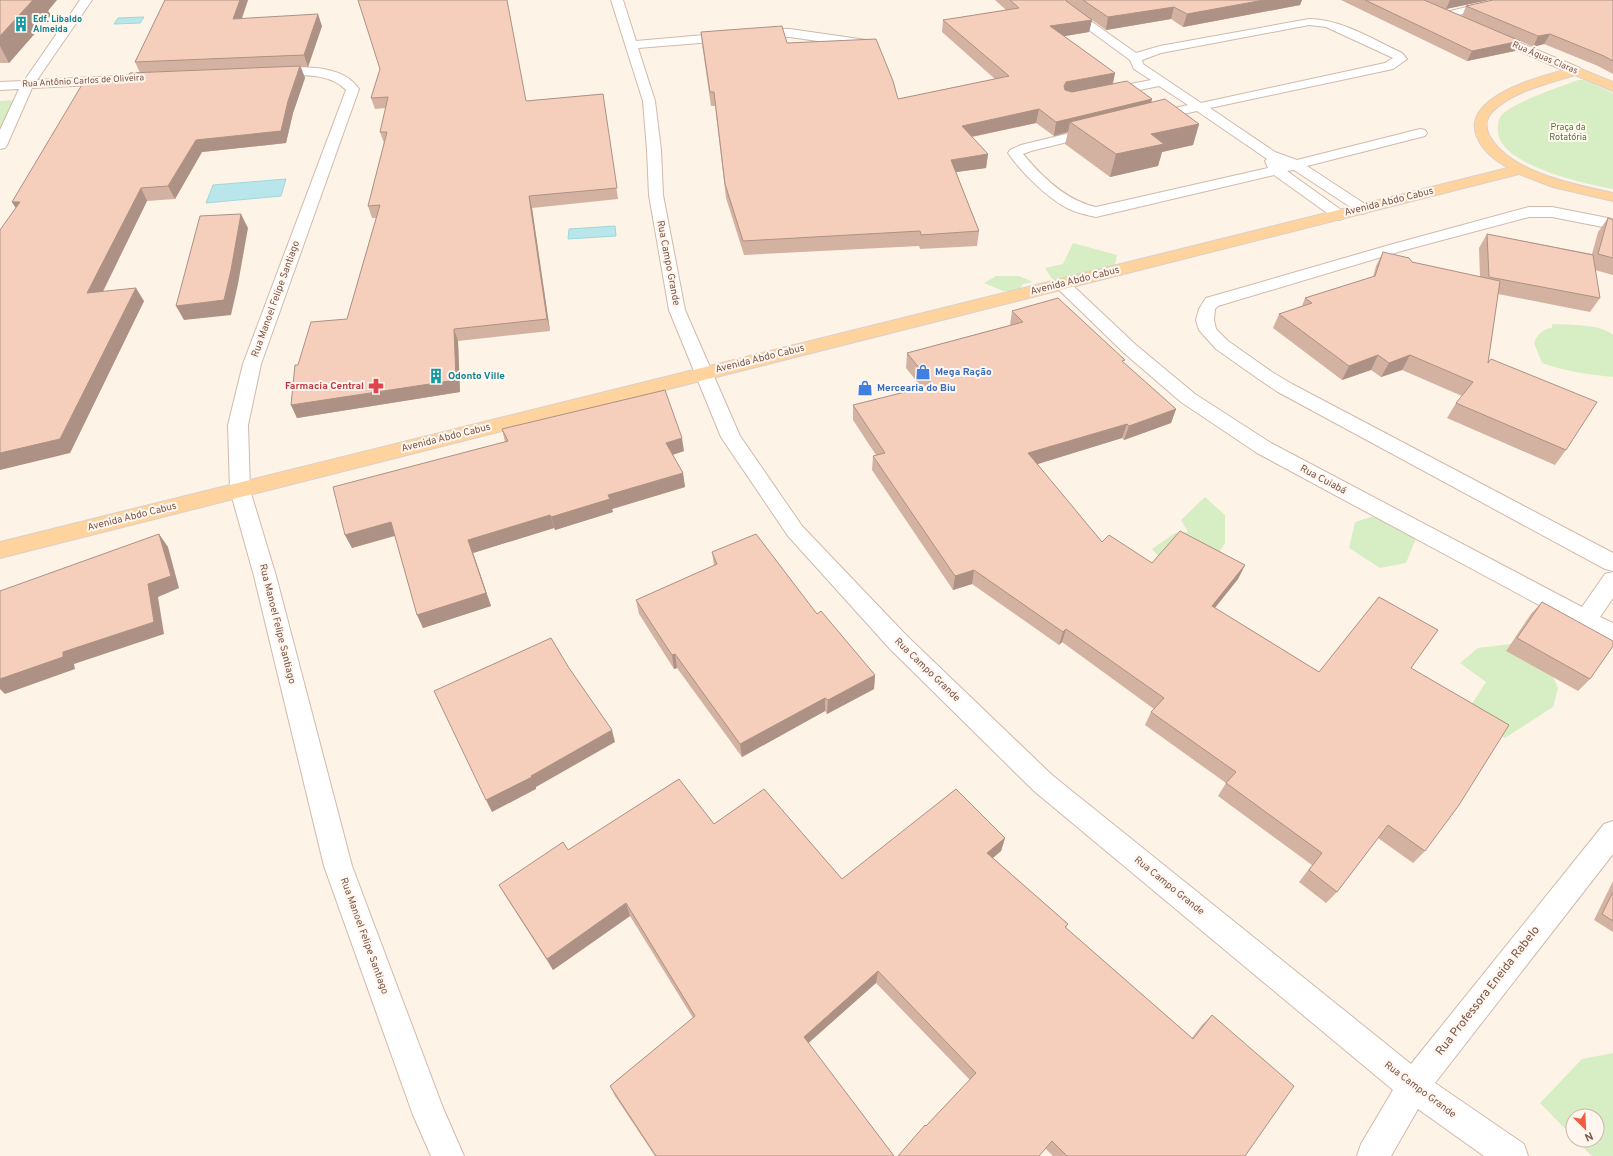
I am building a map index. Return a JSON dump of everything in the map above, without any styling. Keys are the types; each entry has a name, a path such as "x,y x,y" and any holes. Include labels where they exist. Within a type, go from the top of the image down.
{"main road":[{"name":"Rua Águas Claras","path":"1576,71 1613,87"},
{"path":"1576,71 1512,94 1491,105 1481,116 1479,125 1483,138 1493,152 1521,169 1556,184 1593,194 1613,197"},
{"name":"Avenida Abdo Cabus","path":"0,550 1521,169"}],"street":[{"path":"0,145 28,84 86,0"},
{"name":"Rua Campo Grande","path":"617,0 649,101 654,150 656,195 677,310 731,437 795,531 898,642 1043,783 1413,1086 1512,1156"},
{"path":"1460,22 1442,14 1510,0"},
{"path":"1071,12 1135,58 1138,66 1161,82 1270,154 1296,165 1363,208"},
{"path":"1135,58 1152,52 1309,22 1321,22 1330,24 1398,56 1401,59 1389,66 1197,106 1137,121"},
{"name":"Rua Águas Claras","path":"1482,31 1576,71"},
{"path":"632,45 773,33 809,36 866,44"},
{"name":"Rua Manoel Felipe Santiago","path":"261,73 318,73 339,78 347,82 353,89 252,364 238,425 240,490 265,576 338,866 429,1115 448,1156"},
{"name":"Rua Antônio Carlos de Oliveira","path":"0,86 168,77"},
{"path":"1092,96 1161,82"},
{"path":"1108,128 1026,148 1016,152 1018,159 1070,204 1084,210 1096,212 1276,170 1420,134"},
{"path":"1270,154 1276,170 1339,215"},
{"path":"1613,224 1552,212 1529,212 1399,247 1212,302 1207,309 1205,320 1208,330 1222,345 1243,361 1286,388 1613,563"},
{"name":"Rua Cuiabá","path":"1062,284 1130,349 1188,398 1264,448 1613,634"},
{"path":"1586,620 1613,580"},
{"name":"Rua Professora Eneida Rabelo","path":"1373,1156 1413,1086 1613,833"}],"green space":[{"name":"Praça da Rotatória","path":"1578,80 1584,80 1613,93 1613,189 1564,177 1527,163 1512,153 1502,142 1498,130 1498,123 1501,116 1515,105"},
{"path":"16,100 0,131 0,101"},
{"path":"1073,243 1117,255 1113,276 1088,283 1052,279 1045,268 1063,264"},
{"path":"996,276 1019,276 1033,282 1023,284 1019,291 1003,291 984,283"},
{"path":"1552,324 1593,327 1608,331 1613,335 1613,377 1568,371 1542,363 1534,343 1540,333 1552,328"},
{"path":"1205,497 1225,515 1225,543 1214,561 1169,568 1152,549 1175,533 1188,532 1181,520"},
{"path":"1393,510 1419,531 1406,563 1380,568 1349,548 1355,522"},
{"path":"1519,643 1545,659 1558,688 1553,707 1505,738 1464,716 1486,682 1460,663 1478,648"},
{"path":"1613,1053 1613,1156 1592,1156 1584,1148 1605,1148 1605,1108 1565,1108 1565,1129 1540,1103 1582,1059"}],"water":[{"path":"144,17 140,23 114,24 118,18"},
{"path":"286,179 281,196 206,203 213,185"},
{"path":"615,226 616,236 568,239 569,229"}],"building":[{"path":"0,0 33,0 0,36"},
{"path":"165,0 240,0 233,19 318,14 304,55 135,62"},
{"path":"358,0 507,0 526,101 603,94 617,188 529,196 547,319 454,329 456,380 291,405 295,365 298,365 311,322 347,319 380,205 368,206 387,132 380,132 388,97 371,98 380,69"},
{"path":"1010,0 1067,0 1066,1 1092,20 1050,26 1115,73 1066,82 1064,86 1065,90 1072,92 1127,81 1152,99 1056,122 1039,109 962,126 988,154 951,160 979,231 921,235 920,231 743,241 725,184 714,92 710,92 701,32 782,26 787,43 876,39 893,81 898,99 1009,76 943,20 1019,8"},
{"path":"1083,0 1264,0 1187,14 1174,7 1108,17"},
{"path":"1365,0 1424,0 1520,41 1472,51"},
{"path":"1493,0 1613,0 1613,61 1550,34 1538,36 1466,6"},
{"path":"300,66 288,101 281,131 196,140 168,186 141,188 87,293 136,288 60,439 0,453 0,230 20,202 12,202 83,83 126,79 130,73"},
{"path":"1165,99 1199,124 1151,134 1164,144 1116,154 1070,122"},
{"path":"241,214 224,300 176,306 200,216"},
{"path":"1608,218 1613,220 1613,258 1598,254"},
{"path":"1487,234 1593,255 1600,298 1489,277"},
{"path":"1383,252 1409,258 1412,262 1500,281 1488,363 1491,359 1597,402 1566,450 1456,403 1473,382 1410,355 1389,363 1378,355 1349,366 1279,314 1312,303 1305,298 1375,276"},
{"path":"1058,298 1125,360 1122,361 1176,409 1129,426 1127,424 1028,453 1102,542 1109,535 1152,563 1180,531 1245,565 1212,606 1319,672 1379,597 1438,630 1411,668 1509,725 1459,805 1425,851 1388,825 1337,892 1309,870 1322,853 1226,783 1236,772 1151,712 1164,698 1066,629 1063,632 974,570 955,576 873,456 885,453 853,405 933,385 907,353 1023,322 1012,311"},
{"path":"665,390 682,438 666,443 683,473 608,495 610,499 551,517 550,515 468,540 486,593 417,615 391,522 345,535 333,487 508,441 502,429"},
{"path":"159,534 171,576 148,584 154,622 63,652 63,657 0,679 0,591"},
{"path":"756,534 817,614 821,611 875,675 828,700 825,698 740,744 675,654 672,655 636,600 717,564 712,552"},
{"path":"1542,602 1613,641 1613,646 1590,679 1517,638"},
{"path":"551,638 569,668 612,730 531,776 532,777 486,800 434,691"},
{"path":"679,779 714,824 764,789 842,879 956,789 1005,838 987,853 1068,924 1065,927 1193,1039 1212,1015 1294,1086 1245,1156 1067,1156 1052,1141 1039,1156 898,1156 925,1125 926,1126 976,1073 878,971 804,1037 894,1156 656,1156 610,1086 695,1016 626,903 547,959 499,885 563,842 568,850"},
{"path":"1613,892 1613,921 1602,914"}],"place":[{"name":"Edf. Libaldo Almeida","path":"21,24"},
{"name":"Mega Ração","path":"923,372"},
{"name":"Odonto Ville","path":"436,376"},
{"name":"Farmacia Central","path":"376,386"},
{"name":"Mercearia do Biu","path":"865,388"}]}
